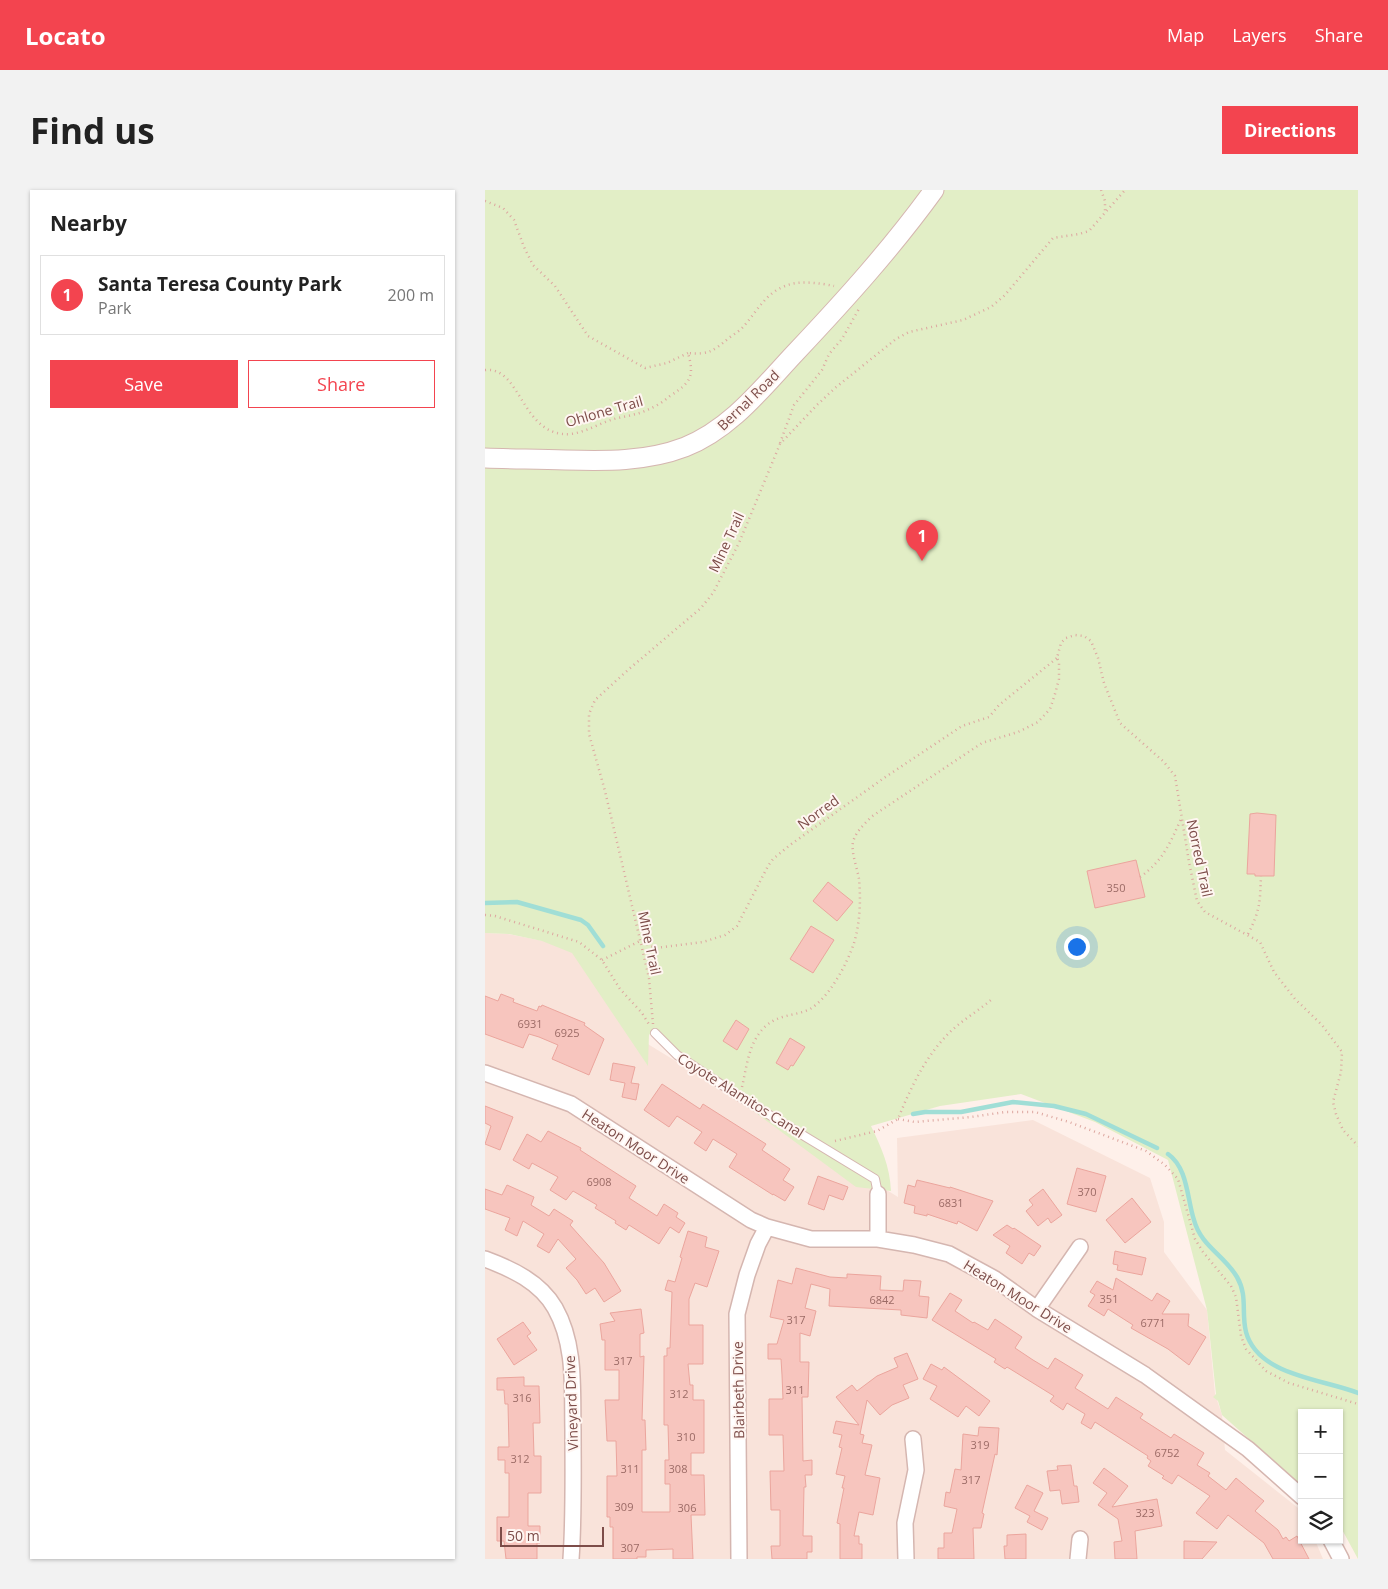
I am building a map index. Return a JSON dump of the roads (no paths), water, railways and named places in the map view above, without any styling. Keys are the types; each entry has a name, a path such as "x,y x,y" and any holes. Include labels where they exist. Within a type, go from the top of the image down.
{"street":[{"name":"Bernal Road","path":"485,458 607,461 639,459 685,447 706,437 724,425 759,391 843,302 883,256 934,190"},
{"name":"Heaton Moor Drive","path":"485,1073 571,1104 751,1220 767,1227 811,1239 878,1239 914,1245 949,1254 995,1279 1037,1308 1145,1375 1248,1449 1298,1493"},
{"path":"878,1194 878,1239"},
{"name":"Blairbeth Drive","path":"739,1559 737,1314 747,1275 758,1244 767,1227"},
{"path":"1037,1308 1080,1248"},
{"name":"Vineyard Drive","path":"485,1259 508,1268 533,1283 555,1306 565,1330 571,1358 574,1516 571,1559"},
{"path":"906,1559 905,1522 916,1470 913,1439"},
{"path":"1078,1559 1080,1539"},
{"path":"1333,1544 1341,1559"}],"lane":[{"name":"Coyote Alamitos Canal","path":"655,1033 677,1056 740,1097 827,1148 875,1179 878,1194"}],"waterway":[{"name":"Coyote Alamitos Canal","path":"485,903 517,902 581,920 588,925 603,946"},
{"name":"Coyote Alamitos Canal","path":"913,1114 961,1112 1013,1102 1054,1106 1086,1114 1157,1148"},
{"name":"Coyote Alamitos Canal","path":"1168,1154 1180,1167 1197,1229 1207,1244 1226,1262 1237,1277 1243,1297 1246,1332 1253,1347 1277,1367 1293,1374 1358,1393"}],"place":[{"name":"Santa Teresa County Park","path":"922,561"}]}
